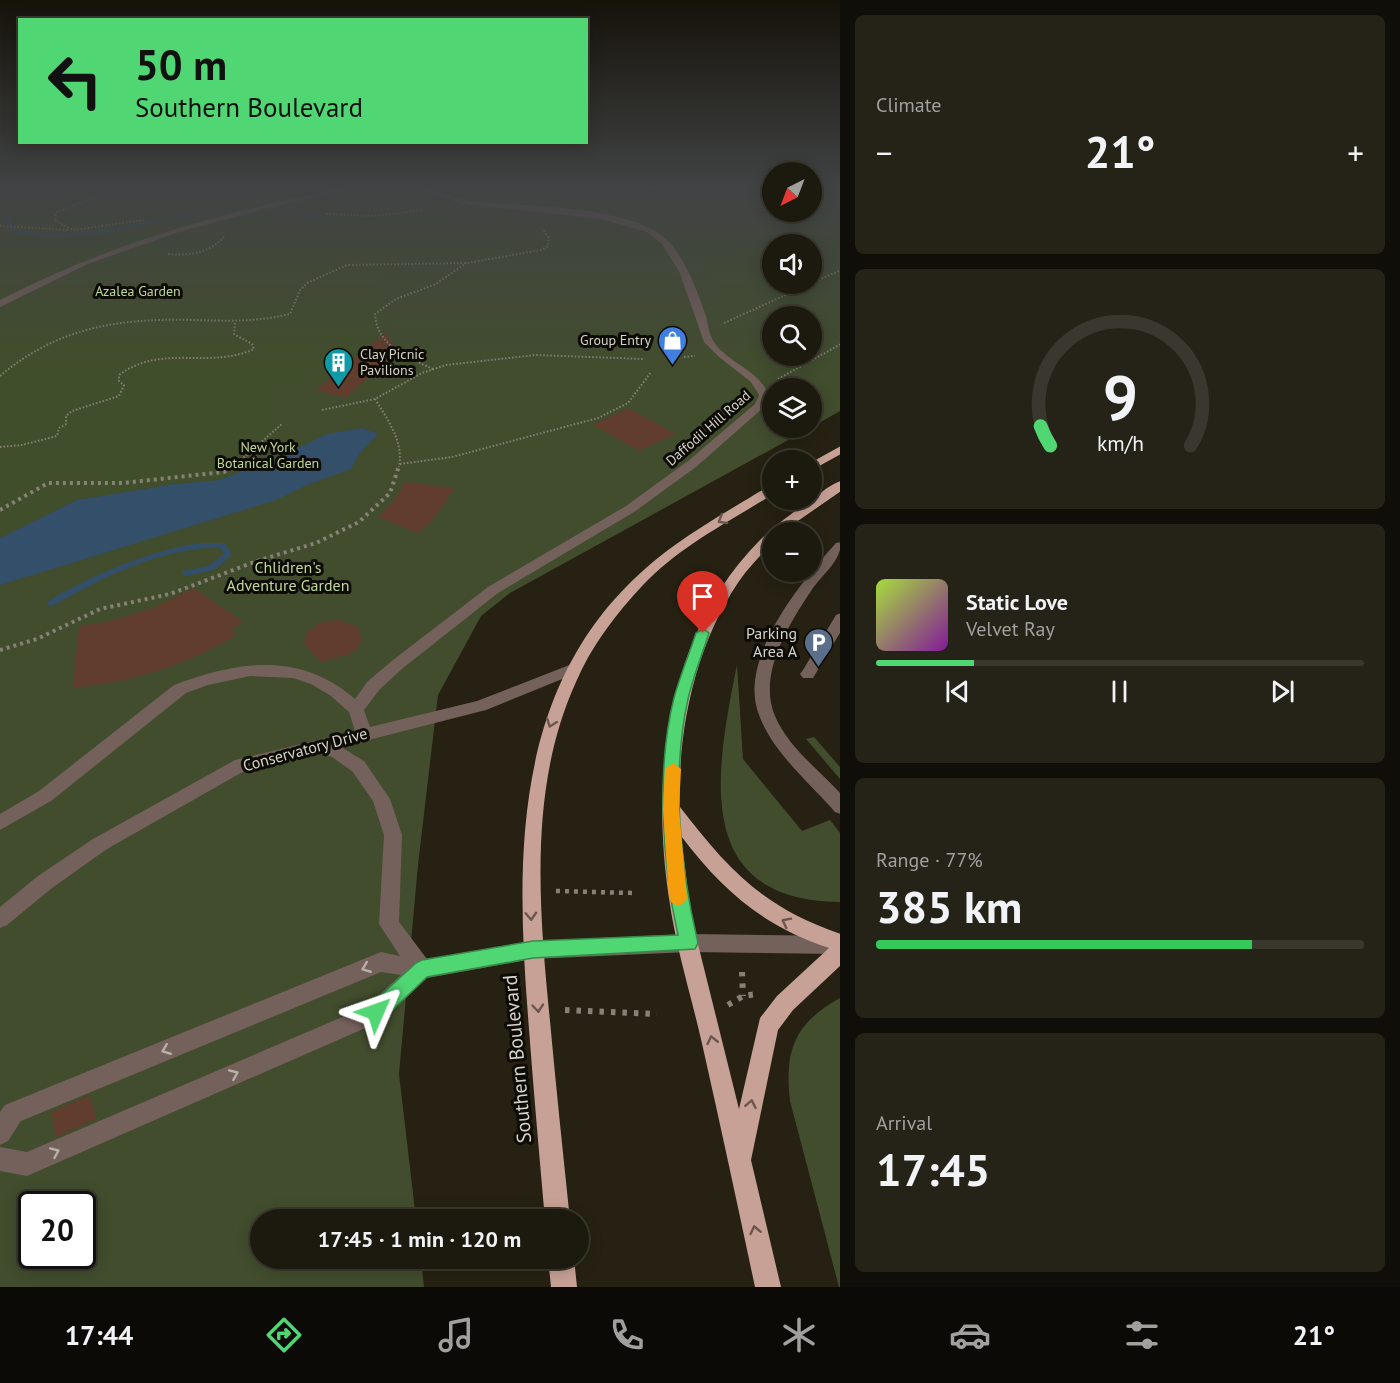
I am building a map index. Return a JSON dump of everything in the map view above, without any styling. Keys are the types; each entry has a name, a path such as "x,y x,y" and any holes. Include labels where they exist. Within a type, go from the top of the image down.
{"main road":[{"path":"822,461 840,449"},
{"path":"788,522 840,485"},
{"name":"Southern Boulevard","path":"557,1209 533,950 530,850 539,773 547,735 572,669 612,610 638,581 698,534 762,496"},
{"path":"762,545 732,579 703,633 681,699 675,733 671,809 678,898 768,1287"},
{"path":"671,809 717,869 744,895 792,926 840,944"},
{"path":"740,1162 768,1026 785,1003 840,951"},
{"path":"562,1269 564,1287"}],"lane":[{"path":"0,304 58,272 128,247"},
{"name":"Daffodil Hill Road","path":"356,709 374,685 398,664 493,591 630,509 692,465 760,405 764,395 760,386 713,348 707,340 705,326 679,263 668,247"},
{"path":"840,546 816,573 790,612 766,662 762,694 766,713 776,732 840,807"},
{"path":"808,674 840,618"},
{"name":"Conservatory Drive","path":"0,919 45,882 100,844 241,765 480,706 572,669"},
{"path":"0,823 45,796 180,689 226,673 259,670 288,671 327,685 341,693 356,709 364,733"},
{"path":"314,746 338,752 358,766 381,800 393,835 389,924 422,969"},
{"path":"0,1133 13,1113 381,962 422,969 533,950 689,943 840,944"},
{"path":"0,1159 27,1164 369,1016 422,969"}],"path":[{"path":"0,376 28,351 51,340 98,326 146,320 235,322 290,314 300,290 307,283 347,265 467,263 541,250 546,247"},
{"path":"433,369 378,336 374,326 375,314 396,299 436,284 467,263"},
{"path":"822,278 840,270"},
{"path":"705,326 722,324 787,294"},
{"path":"248,321 250,317"},
{"path":"0,447 33,445 42,438 57,436 59,428 66,424 66,416 72,411 119,396 124,386 119,381 119,375 126,368 140,362 164,357 192,356 221,360 246,355 254,350 252,344 234,334 235,322"},
{"path":"760,386 781,378 840,344"},
{"path":"322,410 375,399 433,369 478,360 536,355 644,358"},
{"path":"400,464 452,457 501,446 598,418 628,403 651,372"},
{"path":"0,650 38,639 100,609 170,594 257,561 316,543 359,522 390,493 400,464 399,446 393,429 375,399"},
{"path":"0,510 48,483 123,483 224,472 239,464 283,423"},
{"path":"556,891 633,893"},
{"path":"728,1005 743,996 742,972"},
{"path":"561,1010 657,1014"}],"green space":[{"name":"New York Botanical Garden","path":"0,247 762,247 762,294 822,294 822,247 840,247 840,411 822,421 822,378 762,378 762,438 792,438 770,450 762,450 762,454 510,593 481,616 438,695 418,865 399,1074 415,1209 250,1209 250,1269 422,1269 424,1287 0,1287"},
{"name":"Azalea Garden","path":"0,247 500,247 507,251 457,257 384,275 379,291 389,321 366,350 275,387 267,405 283,423 279,457 219,480 175,484 77,500 0,538"},
{"path":"750,247 762,247 762,290 732,309 701,262"},
{"path":"737,665 743,759 802,831 830,820 840,833 840,902 792,896 758,879 736,854 724,822 721,785 723,746"},
{"path":"814,737 840,767 840,779 806,739"},
{"path":"840,998 840,1287 790,1101 789,1083 791,1053 796,1040 812,1017"}],"water":[{"path":"362,428 378,434 359,454 351,469 307,485 276,500 0,585 0,538 77,500 175,484 219,480 279,457 327,434"}],"building":[{"path":"385,333 399,351 345,398 316,390"},
{"path":"628,408 676,434 639,451 593,425"},
{"path":"405,482 454,488 434,519 418,533 378,517 394,501"},
{"path":"194,588 243,622 230,630 237,635 200,655 158,671 121,681 73,688 79,626 106,622 150,609"},
{"path":"336,620 357,626 362,639 357,649 349,654 321,662 304,644 306,634 319,623"},
{"path":"90,1095 96,1119 56,1137 51,1112"}],"waterway":[{"path":"51,603 112,571 177,549 222,545 228,555 211,568 186,573"}],"slow traffic":[{"path":"673,769 671,809 678,898"}],"place":[{"name":"Group Entry","path":"672,366"},
{"name":"Clay Picnic Pavilions","path":"339,388"},
{"name":"Parking Area A","path":"818,668"}],"route":[{"path":"376,1012 422,969 533,950 689,943 678,898 671,809 675,733 681,699 703,633"}],"park label":[{"name":"Chlidren's Adventure Garden","path":"288,576"}]}
